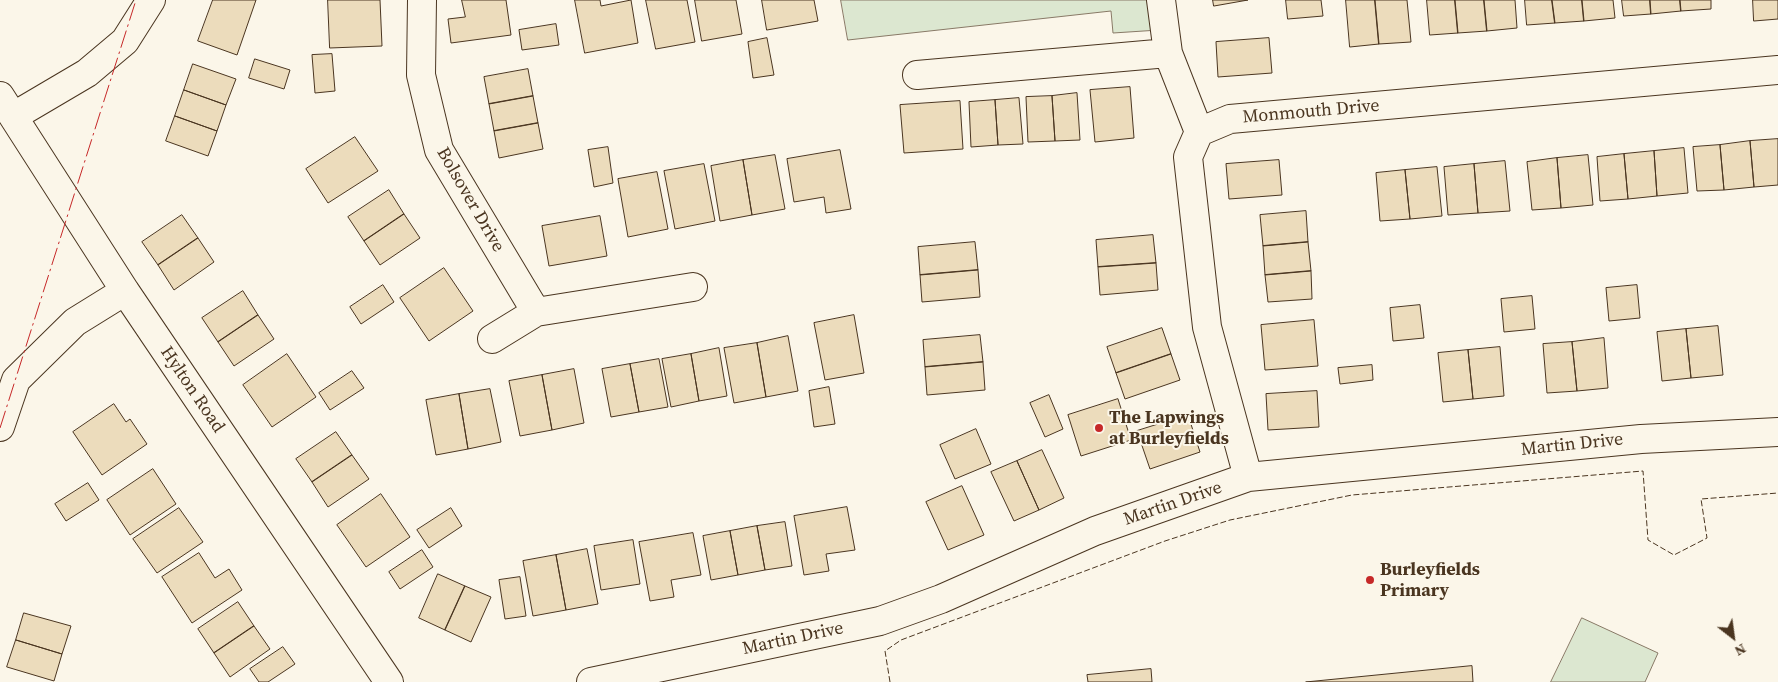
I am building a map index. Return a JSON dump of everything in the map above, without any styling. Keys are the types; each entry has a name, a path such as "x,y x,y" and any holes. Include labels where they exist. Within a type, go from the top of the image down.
{"street":[{"path":"7,106 86,73 125,41 151,0"},
{"name":"Bolsover Drive","path":"422,0 421,75 439,150 536,312"},
{"path":"1161,0 1168,53 1199,132 1188,157 1207,327 1248,478"},
{"path":"917,75 1168,53"},
{"name":"Monmouth Drive","path":"1199,132 1230,119 1778,70"},
{"name":"Hylton Road","path":"7,106 125,291 389,682"},
{"path":"492,339 536,312 693,287"},
{"path":"0,427 16,380 75,322 125,291"},
{"name":"Martin Drive","path":"591,682 880,621 940,600 1095,531 1248,478 1641,439 1778,432"}],"green space":[{"path":"841,0 1153,0 1159,30 1113,33 1111,11 848,40"},
{"path":"1582,618 1658,653 1645,682 1551,682"}],"building":[{"path":"213,0 256,0 237,55 198,41"},
{"path":"328,0 380,0 382,46 330,48"},
{"path":"462,0 506,0 511,35 451,43 448,19 465,17"},
{"path":"575,0 600,0 601,6 631,0 638,43 585,53"},
{"path":"646,0 687,0 695,42 656,49"},
{"path":"695,0 736,0 742,34 702,41"},
{"path":"762,0 814,0 818,21 767,30"},
{"path":"1213,0 1248,0 1214,6"},
{"path":"1286,0 1321,0 1323,16 1288,19"},
{"path":"1346,0 1375,0 1379,44 1350,47"},
{"path":"1375,0 1407,0 1411,42 1379,44"},
{"path":"1427,0 1455,0 1458,33 1430,35"},
{"path":"1455,0 1484,0 1487,31 1458,33"},
{"path":"1484,0 1515,0 1517,28 1487,31"},
{"path":"1525,0 1552,0 1555,23 1527,25"},
{"path":"1552,0 1582,0 1584,21 1555,23"},
{"path":"1582,0 1613,0 1615,18 1584,21"},
{"path":"1622,0 1650,0 1651,14 1624,16"},
{"path":"1650,0 1680,0 1681,11 1651,14"},
{"path":"1680,0 1711,0 1711,9 1681,11"},
{"path":"1753,0 1778,0 1778,19 1754,21"},
{"path":"556,24 559,45 522,50 519,30"},
{"path":"767,38 774,75 753,78 748,42"},
{"path":"1269,38 1272,73 1218,77 1216,42"},
{"path":"332,54 335,91 315,93 312,55"},
{"path":"255,59 290,70 284,89 249,78"},
{"path":"193,64 236,79 226,105 184,90"},
{"path":"528,69 533,96 489,104 484,77"},
{"path":"1130,87 1134,138 1095,142 1090,90"},
{"path":"184,90 226,105 217,131 175,116"},
{"path":"1077,93 1080,140 1055,141 1052,96"},
{"path":"533,96 538,123 494,131 489,104"},
{"path":"1052,96 1055,141 1028,142 1026,97"},
{"path":"1019,98 1023,144 998,145 995,100"},
{"path":"995,100 998,145 971,147 969,102"},
{"path":"960,101 963,149 904,153 900,105"},
{"path":"175,116 217,131 208,156 166,141"},
{"path":"538,123 543,149 499,158 494,131"},
{"path":"355,137 378,171 328,203 306,169"},
{"path":"1778,139 1778,185 1754,187 1750,141"},
{"path":"1750,141 1754,187 1724,190 1720,145"},
{"path":"1720,145 1724,190 1697,191 1693,147"},
{"path":"608,147 613,183 594,187 588,150"},
{"path":"1684,148 1688,193 1657,196 1654,151"},
{"path":"840,150 851,209 826,213 824,197 794,202 787,159"},
{"path":"1654,151 1657,196 1628,199 1624,154"},
{"path":"1624,154 1628,199 1600,201 1597,157"},
{"path":"775,155 785,209 752,215 743,160"},
{"path":"1588,155 1593,205 1561,208 1557,158"},
{"path":"1557,158 1561,208 1532,210 1527,162"},
{"path":"743,160 752,215 720,221 711,166"},
{"path":"1279,160 1282,195 1229,199 1226,164"},
{"path":"1505,161 1510,211 1478,213 1474,164"},
{"path":"704,164 715,221 675,229 664,171"},
{"path":"1474,164 1478,213 1448,215 1444,167"},
{"path":"1437,167 1442,216 1410,219 1405,170"},
{"path":"1405,170 1410,219 1380,221 1376,173"},
{"path":"657,172 668,229 628,237 618,179"},
{"path":"389,190 404,214 364,241 348,217"},
{"path":"1306,211 1308,242 1263,246 1260,215"},
{"path":"404,214 420,238 380,265 364,241"},
{"path":"182,215 198,238 158,265 142,242"},
{"path":"600,216 607,256 549,266 542,226"},
{"path":"1153,235 1156,263 1098,267 1096,240"},
{"path":"198,238 214,262 174,290 158,265"},
{"path":"975,242 978,270 920,275 918,247"},
{"path":"1308,242 1311,271 1265,275 1263,246"},
{"path":"1156,263 1158,290 1100,295 1098,267"},
{"path":"444,268 473,311 429,341 400,298"},
{"path":"978,270 980,297 922,302 920,275"},
{"path":"1311,271 1312,299 1268,302 1265,275"},
{"path":"383,285 394,302 361,324 350,307"},
{"path":"1637,285 1640,318 1609,321 1606,288"},
{"path":"243,291 258,315 218,342 202,318"},
{"path":"1532,296 1535,329 1504,332 1501,299"},
{"path":"1420,305 1424,338 1393,341 1390,308"},
{"path":"258,315 274,339 234,366 218,342"},
{"path":"854,315 864,373 825,380 814,323"},
{"path":"1314,320 1318,366 1265,370 1261,325"},
{"path":"1718,326 1723,375 1691,378 1686,329"},
{"path":"1162,328 1171,354 1116,373 1107,347"},
{"path":"1686,329 1691,378 1662,381 1657,332"},
{"path":"980,335 983,362 925,367 923,340"},
{"path":"788,336 798,391 766,397 757,343"},
{"path":"1604,338 1608,388 1577,391 1572,342"},
{"path":"1572,342 1577,391 1547,393 1543,344"},
{"path":"757,343 766,397 734,403 724,348"},
{"path":"1500,347 1504,396 1473,399 1468,350"},
{"path":"719,348 727,396 699,401 691,354"},
{"path":"1468,350 1473,399 1443,402 1438,353"},
{"path":"287,354 316,397 272,427 243,385"},
{"path":"691,354 699,401 671,407 662,359"},
{"path":"1171,354 1180,380 1125,399 1116,373"},
{"path":"659,359 668,407 639,412 630,364"},
{"path":"983,362 985,390 927,395 925,367"},
{"path":"630,364 639,412 611,417 602,369"},
{"path":"1372,365 1373,380 1340,384 1338,368"},
{"path":"574,369 584,423 552,430 542,375"},
{"path":"352,371 364,388 330,410 319,393"},
{"path":"542,375 552,430 520,436 509,381"},
{"path":"829,387 835,424 814,427 809,391"},
{"path":"490,389 501,442 468,449 459,394"},
{"path":"1317,391 1319,427 1268,430 1266,394"},
{"path":"459,394 468,449 436,455 426,400"},
{"path":"1049,395 1063,429 1045,437 1030,403"},
{"name":"The Lapwings at Burleyfields","path":"1118,399 1131,440 1081,456 1068,415"},
{"path":"114,404 126,422 130,419 147,444 102,475 73,432"},
{"path":"1188,415 1200,452 1150,469 1137,431"},
{"path":"976,429 991,464 955,479 940,445"},
{"path":"336,432 352,455 312,482 296,459"},
{"path":"1042,450 1064,498 1039,510 1017,461"},
{"path":"352,455 369,479 328,507 312,482"},
{"path":"1017,461 1039,510 1014,521 991,472"},
{"path":"153,469 176,504 130,535 107,500"},
{"path":"88,483 99,500 66,521 55,504"},
{"path":"962,486 984,535 948,550 926,502"},
{"path":"381,494 410,537 366,567 337,525"},
{"path":"847,507 855,550 826,554 829,571 804,575 794,516"},
{"path":"179,508 203,542 157,573 133,539"},
{"path":"451,508 462,526 429,548 417,530"},
{"path":"785,522 792,566 765,570 757,526"},
{"path":"757,526 765,570 738,575 730,531"},
{"path":"730,531 738,575 711,580 703,536"},
{"path":"693,533 701,575 671,580 674,597 650,601 639,542"},
{"path":"633,540 640,584 601,590 594,546"},
{"path":"587,549 598,604 566,610 556,555"},
{"path":"422,550 433,567 400,589 389,572"},
{"path":"199,553 215,578 229,569 242,590 192,623 162,577"},
{"path":"556,555 566,610 533,616 523,561"},
{"path":"438,574 465,586 445,630 419,618"},
{"path":"520,577 526,616 505,619 499,580"},
{"path":"465,586 491,597 471,642 445,630"},
{"path":"238,602 254,626 214,653 198,629"},
{"path":"24,613 71,626 62,654 16,640"},
{"path":"254,626 270,649 230,677 214,653"},
{"path":"16,640 62,654 54,681 7,667"},
{"path":"283,647 295,664 268,682 259,682 250,669"},
{"path":"1472,666 1473,682 1306,682"},
{"path":"1151,669 1152,682 1088,682 1087,675"}],"fence":[{"path":"890,682 885,651 901,640 1165,541 1230,520 1352,495 1643,471 1648,540 1674,555 1707,538 1701,499 1778,493"}],"power":[{"path":"0,428 136,0"}],"place":[{"name":"The Lapwings at Burleyfields","path":"1099,428"},
{"name":"Burleyfields Primary","path":"1370,580"}]}
